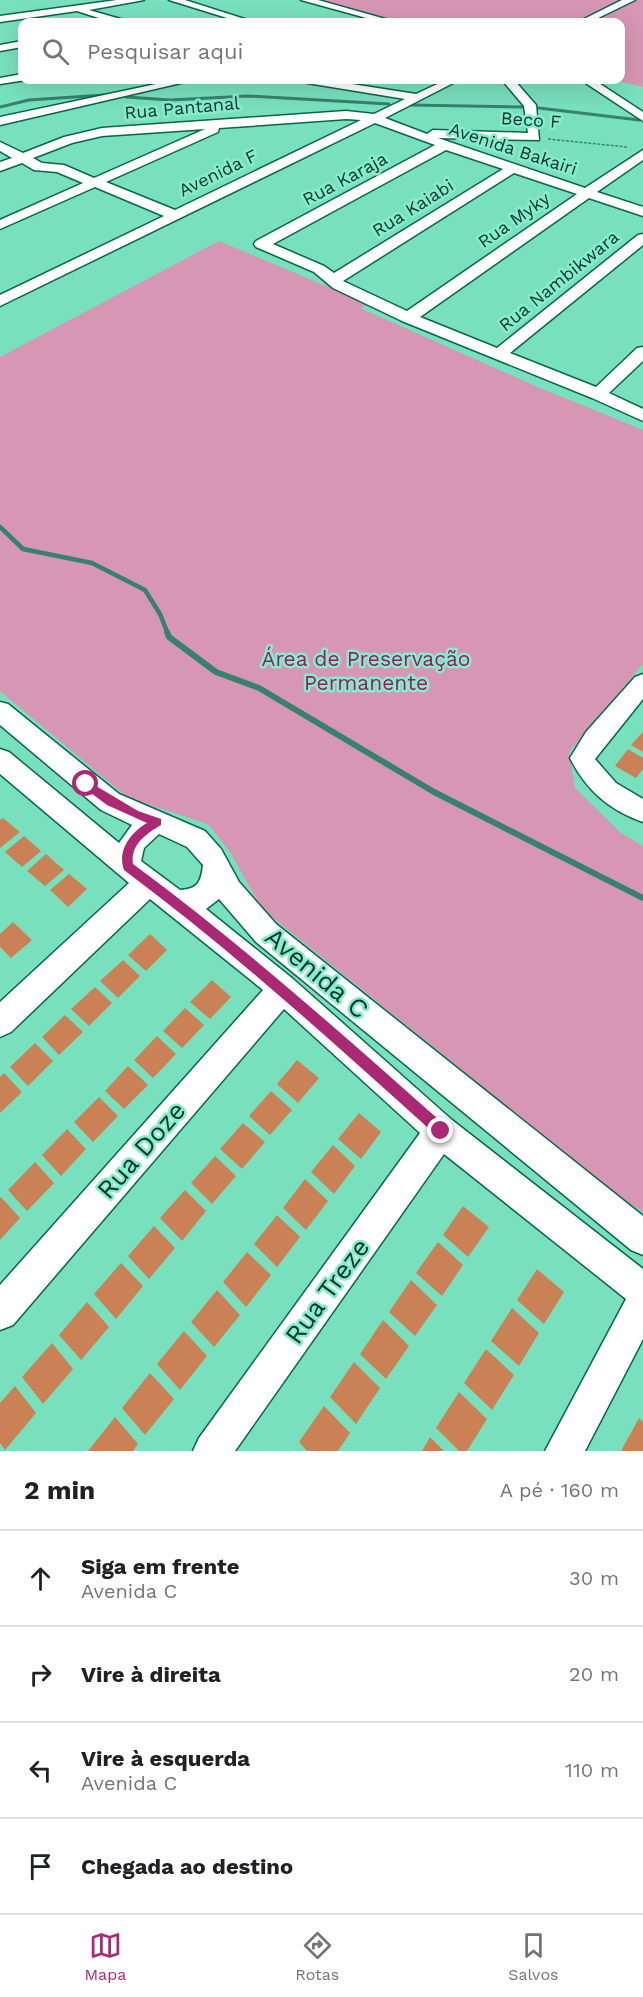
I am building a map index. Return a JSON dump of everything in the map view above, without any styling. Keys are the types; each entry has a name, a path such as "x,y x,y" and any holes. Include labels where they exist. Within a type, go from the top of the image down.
{"street":[{"path":"67,0 76,9 106,18"},
{"path":"0,19 139,0"},
{"path":"174,0 235,18"},
{"path":"195,7 214,0"},
{"path":"306,0 375,18"},
{"path":"592,18 630,0"},
{"path":"338,18 352,12"},
{"path":"0,26 11,30"},
{"path":"0,48 18,45"},
{"path":"0,81 18,78"},
{"path":"0,121 175,84"},
{"path":"348,84 414,97"},
{"name":"Avenida F","path":"0,301 445,84"},
{"path":"512,84 530,105 535,137"},
{"path":"593,84 643,117"},
{"name":"Rua Pantanal","path":"0,167 68,141 102,132 232,121 346,115 373,118"},
{"name":"Avenida Bakairi","path":"373,118 415,135 643,212"},
{"path":"0,225 232,121"},
{"name":"Beco F","path":"415,135 535,137"},
{"name":"Rua Karaja","path":"332,281 319,268 261,244 445,145"},
{"path":"0,146 39,167 59,168 174,215"},
{"name":"Rua Myky","path":"408,318 588,192 638,151"},
{"name":"Rua Kaiabi","path":"332,281 513,168"},
{"name":"Rua Nambikwara","path":"499,354 643,238"},
{"path":"332,281 408,318 598,394 643,416"},
{"path":"598,394 643,352"},
{"path":"643,683 595,739 582,758 590,776 610,793 643,811"},
{"name":"Avenida C","path":"0,711 110,802 135,815 185,832 196,839 216,864 230,891 266,933 643,1238"},
{"name":"Avenida C","path":"0,759 138,875 194,916 283,989 441,1131 643,1292"},
{"path":"2,1016 138,875 126,855 130,846 146,828 158,822"},
{"path":"172,902 190,903 210,891 215,882 216,864"},
{"name":"Rua Doze","path":"0,1312 283,989"},
{"name":"Rua Treze","path":"212,1451 441,1131"},
{"path":"564,1451 643,1303"}],"path":[{"name":"Beco F","path":"535,137 638,151"}],"green space":[{"path":"319,0 643,0 643,87 625,83 625,18 387,18"},
{"name":"Área de Preservação Permanente","path":"219,241 369,304 360,308 540,388 643,430 643,664 569,752 575,788 621,833 643,846 643,1212 616,1194 262,909 230,852 208,824 128,798 0,691 0,357"}],"building":[{"path":"643,732 643,752 631,745"},
{"path":"628,749 643,758 643,769 636,778 615,766"},
{"path":"3,818 20,832 0,848 0,820"},
{"path":"24,836 41,851 22,867 5,852"},
{"path":"46,854 64,870 45,886 27,871"},
{"path":"69,874 87,889 68,907 50,890"},
{"path":"13,922 32,940 11,958 0,947 0,934"},
{"path":"150,934 167,950 146,971 128,955"},
{"path":"123,960 140,976 118,998 100,981"},
{"path":"212,980 231,997 210,1019 190,1002"},
{"path":"95,987 112,1003 89,1026 71,1009"},
{"path":"185,1008 204,1025 182,1048 163,1031"},
{"path":"65,1015 83,1032 59,1055 42,1037"},
{"path":"157,1036 176,1054 153,1078 134,1060"},
{"path":"35,1043 53,1061 28,1086 10,1067"},
{"path":"297,1060 319,1078 298,1103 277,1084"},
{"path":"128,1066 148,1085 124,1109 105,1091"},
{"path":"4,1073 22,1092 0,1113 0,1077"},
{"path":"271,1091 292,1110 270,1135 249,1116"},
{"path":"99,1097 118,1116 93,1142 74,1122"},
{"path":"359,1113 381,1132 361,1159 338,1139"},
{"path":"243,1123 265,1142 242,1169 220,1149"},
{"path":"67,1129 86,1149 61,1176 42,1155"},
{"path":"333,1145 355,1166 334,1194 311,1172"},
{"path":"215,1156 236,1176 212,1204 191,1183"},
{"path":"35,1162 54,1183 27,1211 8,1190"},
{"path":"305,1179 328,1201 306,1230 283,1208"},
{"path":"185,1190 206,1211 182,1241 160,1218"},
{"path":"0,1198 20,1218 0,1240"},
{"path":"463,1206 489,1227 468,1257 443,1235"},
{"path":"277,1215 300,1237 277,1267 254,1244"},
{"path":"154,1226 175,1248 149,1279 128,1256"},
{"path":"438,1242 463,1265 442,1296 416,1273"},
{"path":"247,1252 271,1275 246,1307 223,1282"},
{"path":"121,1263 143,1286 116,1319 94,1294"},
{"path":"537,1269 564,1292 544,1324 517,1300"},
{"path":"411,1280 437,1305 415,1336 389,1312"},
{"path":"217,1290 240,1315 214,1347 191,1322"},
{"path":"87,1302 109,1327 81,1360 59,1335"},
{"path":"512,1308 539,1333 519,1366 491,1341"},
{"path":"383,1320 409,1346 386,1379 360,1354"},
{"path":"184,1331 207,1356 180,1390 157,1364"},
{"path":"52,1343 73,1369 43,1404 22,1377"},
{"path":"486,1349 514,1375 492,1410 464,1383"},
{"path":"354,1362 380,1388 356,1424 330,1397"},
{"path":"150,1373 174,1399 145,1435 122,1408"},
{"path":"15,1386 36,1413 5,1450 0,1443 0,1403"},
{"path":"459,1392 487,1419 467,1451 459,1451 436,1428"},
{"path":"324,1406 350,1433 338,1451 307,1451 299,1442"},
{"path":"115,1417 138,1444 133,1451 88,1451"},
{"path":"639,1418 643,1422 643,1451 621,1451"},
{"path":"430,1437 444,1451 422,1451"}],"waterway":[{"path":"0,107 29,100 104,95"},
{"path":"126,97 170,100 248,96 389,104"},
{"path":"410,105 522,107"},
{"path":"539,108 639,120"},
{"path":"0,527 23,549 92,563 145,590 160,614 168,634"},
{"path":"167,632 169,637 216,672 259,688 434,792 643,898"}],"route":[{"path":"86,784 110,802 135,815 158,822 146,828 130,846 126,855 128,867 172,902 194,916 283,989 441,1131"}]}
